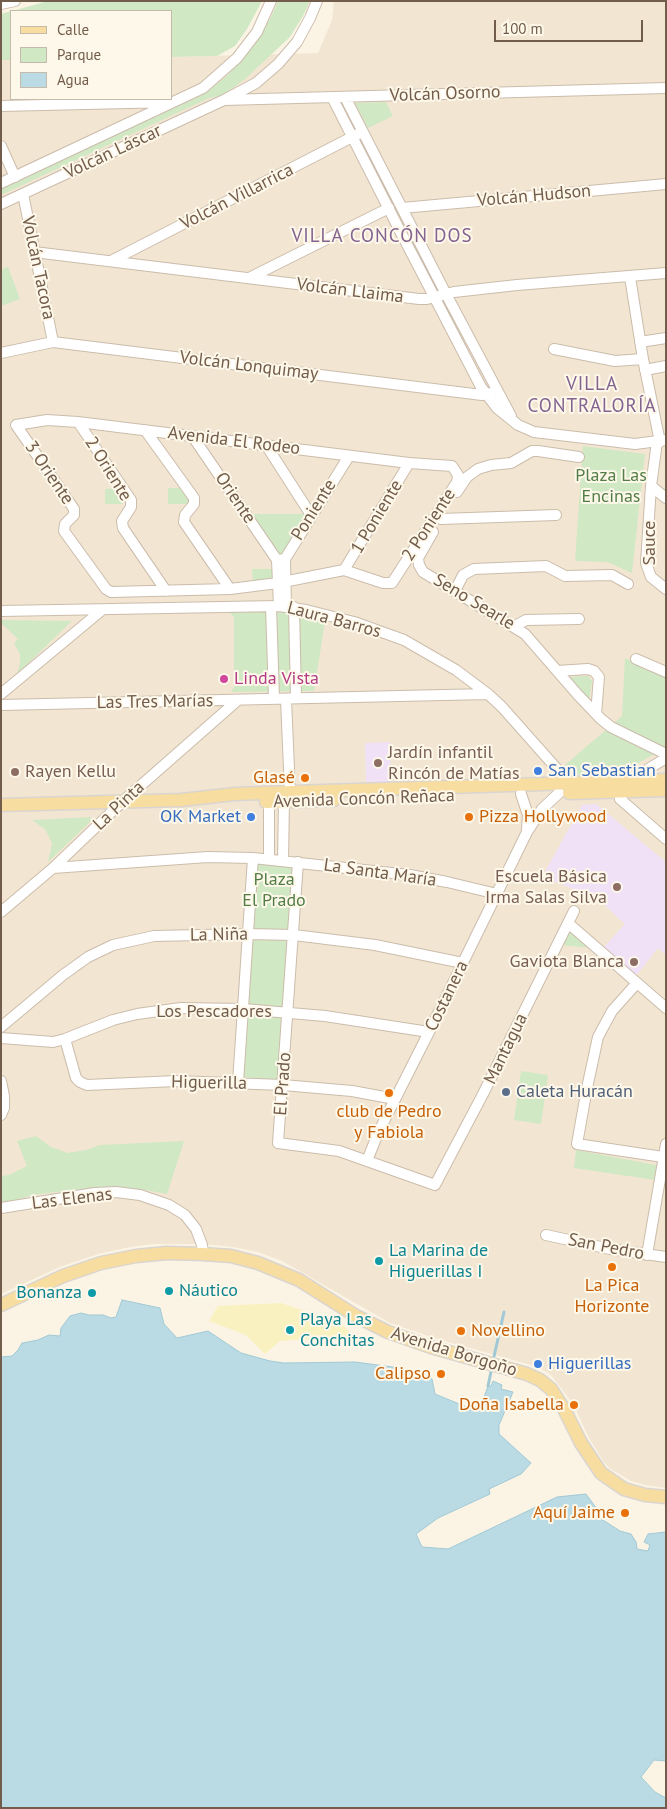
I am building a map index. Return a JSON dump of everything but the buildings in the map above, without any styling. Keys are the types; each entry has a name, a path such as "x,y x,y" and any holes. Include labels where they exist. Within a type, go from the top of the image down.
{"main road":[{"name":"Avenida Concón Reñaca","path":"625,787 666,780"},
{"name":"Avenida Concón Reñaca","path":"287,797 625,787 666,790"},
{"name":"Avenida Concón Reñaca","path":"1,806 181,800 234,794 287,797 521,794 559,793 574,789"},
{"name":"Avenida Borgoño","path":"1,1304 63,1276 101,1263 128,1257 154,1254 203,1254 238,1258 272,1268 300,1280 349,1312 407,1340 534,1377 551,1390 564,1409 595,1466 607,1478 634,1493 666,1497"}],"street":[{"path":"1,4 15,1"},
{"name":"Volcán Láscar","path":"1,183 178,102 203,88 237,58 256,32 271,1"},
{"name":"Volcán Láscar","path":"1,204 224,100 256,82 278,64 293,48 304,30 317,1"},
{"name":"Volcán Osorno","path":"224,100 666,88"},
{"path":"332,97 434,297 486,395 497,408 518,425 534,432 635,444 661,441"},
{"path":"345,97 497,392 509,414 518,425"},
{"path":"1,106 178,102"},
{"name":"Volcán Villarrica","path":"110,261 363,132"},
{"path":"1,146 15,177"},
{"name":"Volcán Hudson","path":"402,208 666,184"},
{"name":"Volcán Tacora","path":"23,194 53,342"},
{"path":"250,278 389,208"},
{"name":"Volcán Llaima","path":"34,252 419,299 517,285 666,273"},
{"name":"Sauce","path":"630,277 645,370 661,441 651,486 646,563 650,577 666,589"},
{"path":"640,342 666,338"},
{"name":"Volcán Lonquimay","path":"1,353 53,342 486,395 497,392"},
{"path":"554,349 615,361 643,359"},
{"path":"645,370 666,366"},
{"name":"Avenida El Rodeo","path":"16,425 46,420 78,422 409,464 452,466"},
{"name":"2 Oriente","path":"78,422 131,500 131,507 122,521 123,528 166,591"},
{"name":"3 Oriente","path":"16,425 74,509 74,515 65,524 64,531 106,589 111,592 166,591"},
{"path":"145,430 194,498 194,504 185,515 184,522 230,589"},
{"name":"Oriente","path":"193,436 281,559"},
{"path":"266,446 311,515"},
{"name":"Seno Searle","path":"579,457 535,451 511,463 491,465 478,469 463,482 419,554 418,562 423,572 515,626 525,634 596,714 611,727 666,754"},
{"name":"Poniente","path":"281,559 348,456"},
{"name":"1 Poniente","path":"344,570 409,464"},
{"name":"2 Poniente","path":"344,570 383,583 392,583 457,482 458,475 452,466"},
{"path":"651,486 666,498"},
{"path":"441,519 556,515"},
{"path":"274,699 282,606 281,559"},
{"path":"455,591 463,575 474,569 546,566 565,576 612,575 628,584"},
{"path":"166,591 230,589 282,583 344,570"},
{"path":"282,606 291,699 283,861"},
{"name":"Laura Barros","path":"1,611 282,606 354,622 404,640 456,670 488,694 574,789"},
{"path":"1,694 102,610"},
{"path":"515,626 526,620 579,619"},
{"path":"636,659 666,672"},
{"path":"557,671 588,669 594,671 599,677 596,714"},
{"name":"Las Tres Marías","path":"1,705 488,694"},
{"name":"La Pinta","path":"1,912 53,868 122,802 238,700"},
{"path":"666,758 625,787 620,799 666,839"},
{"name":"Costanera","path":"367,1161 378,1133 430,1032 527,832 542,809 559,793"},
{"name":"Costanera","path":"521,794 528,815 527,832"},
{"path":"269,797 269,859"},
{"name":"La Santa María","path":"53,868 208,857 253,858 410,875 497,894"},
{"path":"238,1083 253,858"},
{"name":"El Prado","path":"298,862 278,1143 339,1151 435,1185"},
{"name":"Mantagua","path":"435,1185 483,1094 574,911"},
{"path":"568,923 666,1008"},
{"name":"La Niña","path":"1,1028 88,957 113,945 154,936 294,935 375,945 463,963"},
{"path":"637,983 612,1010 598,1037 577,1144 664,1158"},
{"name":"Los Pescadores","path":"1,1038 43,1042 65,1039 113,1020 159,1010 181,1008 288,1012 430,1032"},
{"name":"Higuerilla","path":"65,1039 76,1078 83,1083 93,1085 176,1081 283,1084 352,1091 396,1099"},
{"path":"1,1081 4,1108 1,1116"},
{"path":"647,1255 663,1177 666,1144"},
{"name":"Las Elenas","path":"1,1208 116,1192 140,1195 169,1205 185,1215 196,1229 203,1254"},
{"name":"San Pedro","path":"546,1235 666,1257"}],"shaded area":[{"path":"334,1 666,1 666,1488 631,1481 609,1468 589,1438 573,1404 551,1375 538,1367 434,1338 390,1323 282,1261 258,1252 203,1244 154,1244 130,1247 98,1254 60,1267 1,1294 1,60 10,60 10,100 172,100 172,57 318,53 332,20"},
{"name":"Jardín infantil Rincón de Matías","path":"390,742 391,782 366,782 365,743"},
{"name":"Escuela Básica Irma Salas Silva","path":"596,804 666,862 666,955 658,948 636,976 604,947 625,924 597,898 542,877 582,805"}],"green space":[{"path":"48,1 262,1 247,29 235,46 217,56 172,57 172,10 16,10"},
{"path":"278,1 310,1 290,37 245,79 223,95 207,99 1,195 1,188 202,95 211,89 228,75 256,43"},
{"path":"10,11 10,60 1,60 1,14"},
{"path":"386,102 393,116 368,128 355,103"},
{"path":"8,267 20,299 1,306 1,270"},
{"name":"Plaza Las Encinas","path":"583,446 645,454 632,573 607,562 575,561"},
{"path":"118,488 126,500 122,504 105,504 105,489"},
{"path":"168,488 181,488 191,502 188,504 168,504"},
{"path":"253,514 304,514 306,517 282,556 279,556"},
{"path":"252,569 273,569 274,582 253,583"},
{"path":"282,610 325,621 314,691 231,692 234,687 234,617 229,612"},
{"path":"1,620 72,621 17,674 20,654 14,644 18,639 1,623"},
{"path":"625,658 666,676 666,748 618,774 580,776 565,765 622,716"},
{"path":"588,676 592,681 589,701 569,677"},
{"path":"91,817 91,821 48,862 52,844 46,830 32,820"},
{"name":"Plaza El Prado","path":"258,862 294,864 282,1020 281,1080 243,1077"},
{"path":"569,930 590,948 562,945"},
{"path":"521,1071 548,1075 541,1124 514,1120"},
{"path":"36,1136 51,1147 68,1153 100,1145 184,1141 167,1194 145,1190 98,1187 32,1195 12,1202 1,1203 1,1176 9,1175 27,1166 17,1141"},
{"path":"576,1150 656,1165 655,1180 574,1168"}],"sand":[{"name":"Playa Las Conchitas","path":"281,1303 342,1324 353,1336 280,1341 265,1354 246,1335 209,1321 218,1306"}],"water":[{"path":"122,1300 160,1308 164,1324 177,1338 208,1331 241,1353 270,1361 284,1363 355,1362 408,1369 432,1379 435,1394 469,1408 478,1407 482,1403 488,1386 491,1386 493,1381 502,1385 501,1389 513,1392 499,1425 499,1434 531,1463 521,1474 489,1489 490,1494 438,1518 416,1534 422,1547 448,1549 557,1497 586,1494 597,1509 595,1515 620,1531 631,1534 636,1542 637,1549 648,1551 650,1545 644,1542 648,1534 666,1532 666,1761 654,1760 641,1777 655,1792 666,1798 666,1808 1,1808 1,1357 12,1356 22,1343 38,1340 49,1335 60,1336 61,1328 70,1316 81,1313 103,1315 111,1318 116,1317"}],"waterway":[{"path":"493,1361 504,1312"},
{"path":"488,1386 492,1367"}],"place":[{"name":"Linda Vista","path":"224,679"},
{"name":"Jardín infantil Rincón de Matías","path":"378,763"},
{"name":"San Sebastian","path":"538,771"},
{"name":"Rayen Kellu","path":"15,772"},
{"name":"Glasé","path":"305,778"},
{"name":"OK Market","path":"251,817"},
{"name":"Pizza Hollywood","path":"469,817"},
{"name":"Escuela Básica Irma Salas Silva","path":"617,887"},
{"name":"Gaviota Blanca","path":"634,962"},
{"name":"Caleta Huracán","path":"506,1092"},
{"name":"club de Pedro y Fabiola","path":"389,1093"},
{"name":"La Marina de Higuerillas I","path":"379,1261"},
{"name":"La Pica Horizonte","path":"612,1267"},
{"name":"Náutico","path":"169,1291"},
{"name":"Bonanza","path":"92,1293"},
{"name":"Playa Las Conchitas","path":"290,1330"},
{"name":"Novellino","path":"461,1331"},
{"name":"Higuerillas","path":"538,1364"},
{"name":"Calipso","path":"441,1374"},
{"name":"Doña Isabella","path":"574,1405"},
{"name":"Aquí Jaime","path":"625,1513"}],"district":[{"name":"VILLA CONCÓN DOS","path":"382,237"},
{"name":"VILLA CONTRALORÍA","path":"592,396"}]}
